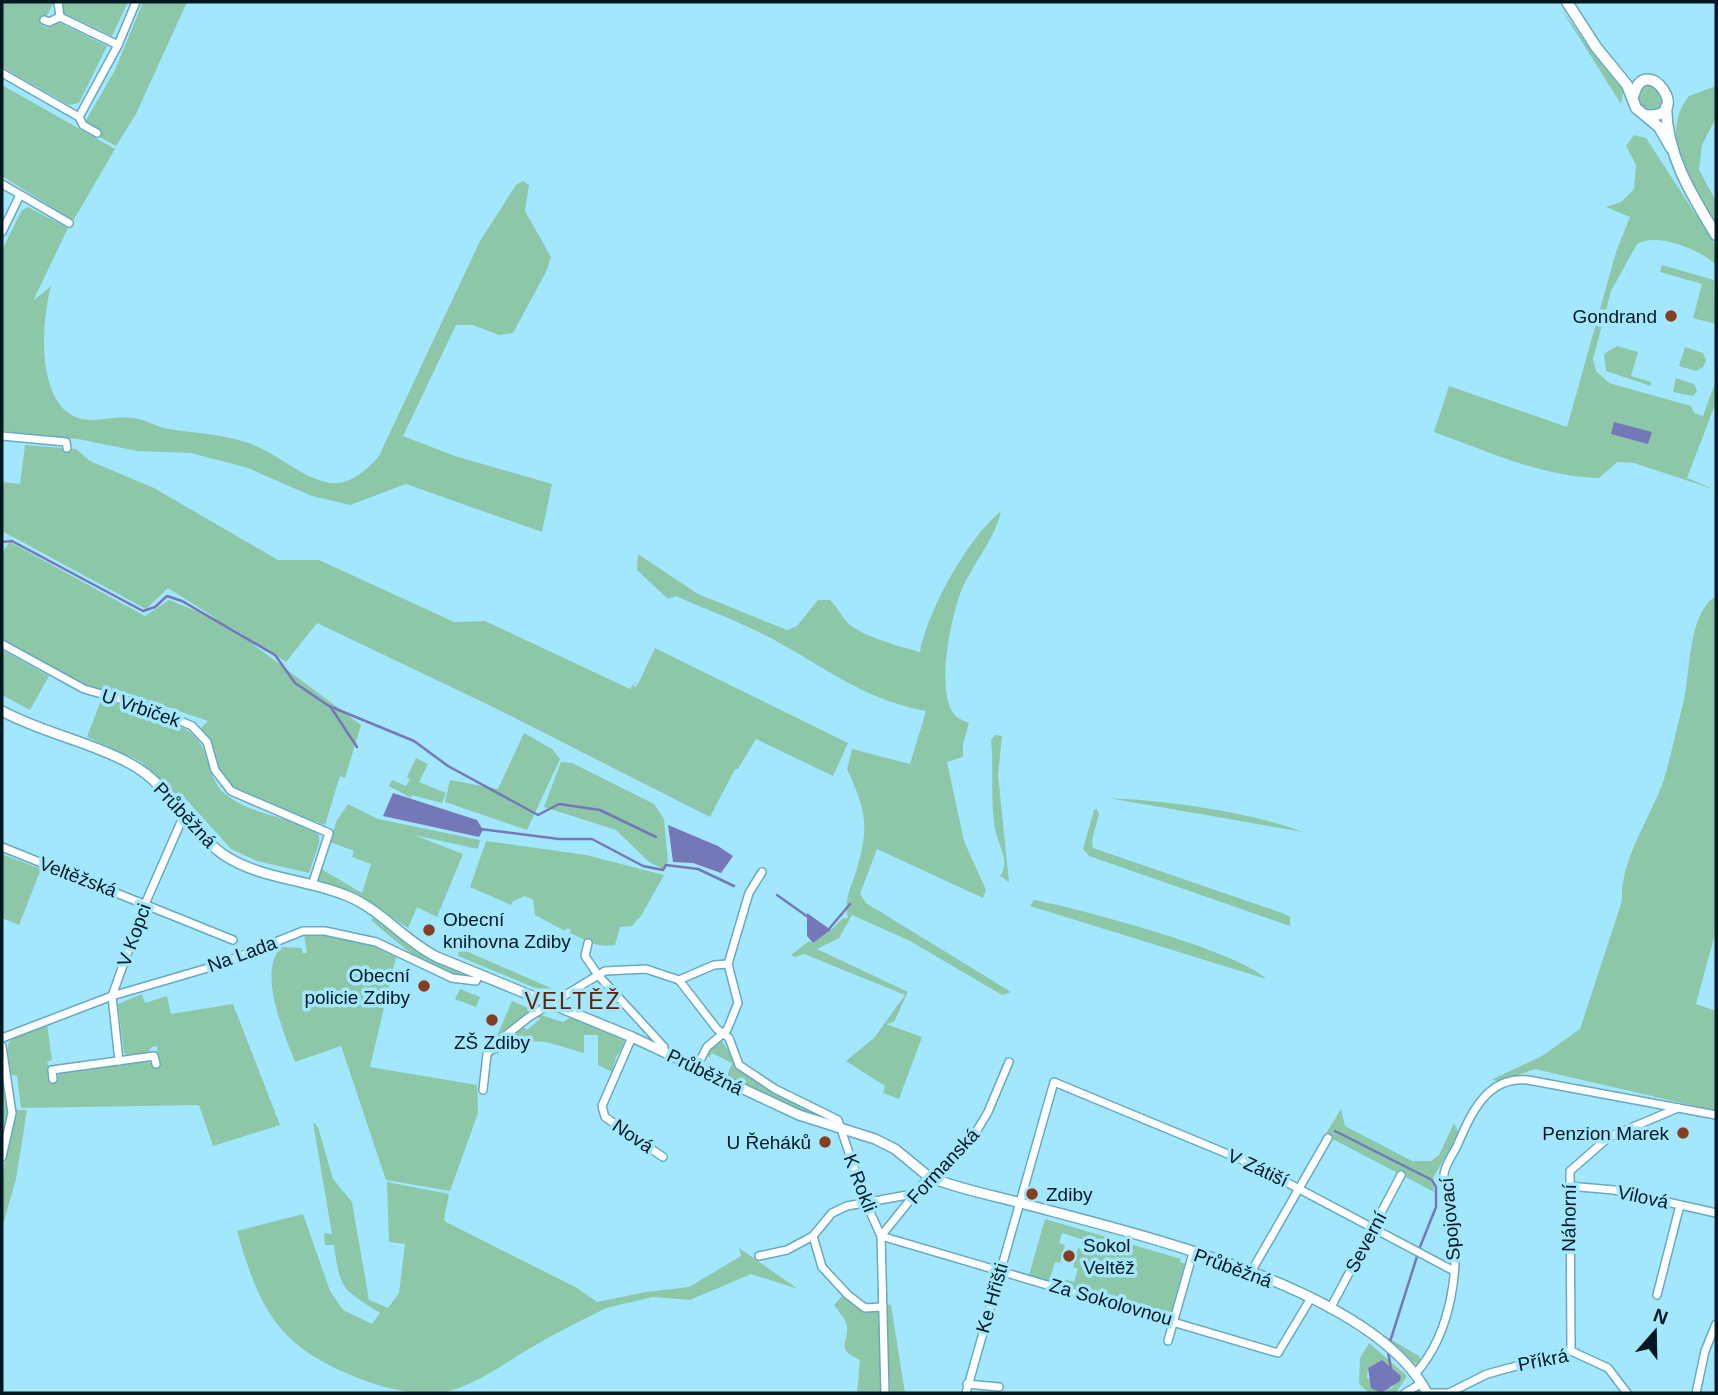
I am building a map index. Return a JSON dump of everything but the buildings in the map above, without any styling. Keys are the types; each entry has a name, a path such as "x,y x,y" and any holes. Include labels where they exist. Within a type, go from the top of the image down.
{"main road":[{"path":"1567,2 1633,97 1636,108 1659,127 1671,148 1680,173 1716,235"},
{"path":"1609,64 1631,77 1656,82 1665,88 1668,99 1665,107 1657,115 1645,115"},
{"path":"1633,97 1637,87 1646,81"},
{"path":"1665,107 1671,148"}],"street":[{"path":"58,2 60,17"},
{"path":"79,117 118,45 136,2"},
{"path":"44,20 49,22 60,17"},
{"path":"60,17 118,45"},
{"path":"2,73 79,117 83,125 97,133"},
{"path":"2,184 69,223"},
{"path":"2,232 20,195"},
{"path":"2,436 66,442 67,448"},
{"name":"U Vrbiček","path":"2,644 84,689 150,708 185,722 207,741 215,770 231,791 329,833 312,885"},
{"name":"Průběžná","path":"2,711 25,724 131,763 155,781 211,845 244,866 360,902 414,945 479,975 632,1037 799,1115 842,1128 895,1149 929,1177 1192,1253 1251,1272 1311,1298 1389,1348 1416,1373 1428,1393"},
{"name":"V Kopci","path":"119,1061 112,996 145,904 184,814"},
{"name":"Veltěžská","path":"2,847 233,940"},
{"path":"696,1068 707,1047 732,1022 738,1003 727,964 749,893 762,872"},
{"name":"Na Lada","path":"2,1038 112,996 218,965 303,931 312,930 376,942 452,978 477,981 479,975"},
{"path":"588,943 586,956 598,975 664,1048 664,1053"},
{"path":"679,980 714,965 727,964"},
{"path":"483,1090 486,1058 495,1044 549,1003 606,971 646,969 679,980 722,1034 729,1038 739,1065 775,1089 811,1104 838,1120 842,1128"},
{"name":"Nová","path":"632,1037 602,1106 605,1117 663,1157"},
{"path":"2,1046 12,1113 2,1157"},
{"path":"53,1079 52,1070 155,1056"},
{"name":"Formanská","path":"881,1237 913,1194 970,1142 988,1112 1009,1062"},
{"name":"Spojovací","path":"1416,1373 1426,1360 1444,1323 1454,1271 1454,1221 1443,1175 1474,1107 1490,1092 1513,1078 1716,1115"},
{"name":"V Zátiší","path":"1054,1082 1252,1164 1454,1271"},
{"name":"Ke Hřišti","path":"966,1393 1054,1082"},
{"name":"Náhorní","path":"1571,1351 1570,1171 1609,1136 1635,1123 1679,1108"},
{"name":"K Rokli","path":"842,1128 865,1201 881,1237"},
{"path":"1251,1272 1328,1138"},
{"name":"Severní","path":"1330,1309 1401,1175"},
{"name":"Vilová","path":"1568,1186 1614,1190 1716,1213"},
{"path":"759,1256 787,1250 813,1236 832,1213 865,1201 913,1194"},
{"path":"1657,1295 1680,1205"},
{"path":"813,1236 822,1267 848,1295 865,1307 882,1307"},
{"path":"881,1237 885,1393"},
{"name":"Za Sokolovnou","path":"881,1237 1175,1320 1278,1353 1311,1298"},
{"path":"1168,1342 1192,1253"},
{"path":"1696,1393 1705,1351 1716,1324"},
{"name":"Příkrá","path":"1447,1393 1487,1374 1571,1351 1608,1368 1628,1393"},
{"path":"1405,1393 1422,1383"},
{"path":"967,1384 999,1387"},
{"path":"1428,1393 1447,1393"}],"green space":[{"path":"2,2 54,2 42,25 47,28 58,22 107,46 79,103 69,105 2,67"},
{"path":"62,2 128,2 112,36 63,13"},
{"path":"143,2 187,2 136,114 116,146 98,136 100,131 85,122 115,70"},
{"path":"1558,4 1595,56 1624,88 1621,104"},
{"path":"2,85 115,149 73,221 70,222 2,176"},
{"path":"1650,85 1659,89 1663,98 1659,107 1650,111 1641,107 1637,98 1641,89"},
{"path":"1716,86 1716,118 1702,145 1699,170 1716,201 1716,226 1682,163 1676,128 1680,112 1689,96"},
{"path":"1634,135 1646,138 1715,244 1716,265 1690,249 1667,241 1637,244 1611,291 1593,359 1596,371 1609,383 1691,406 1694,413 1703,416 1716,380 1716,402 1687,478 1716,490 1634,463 1617,462 1599,478 1557,473 1515,462 1434,432 1449,386 1567,427 1616,252 1630,217 1606,207 1621,202 1634,189 1636,165 1626,146"},
{"path":"523,181 529,185 525,211 551,257 547,270 513,333 499,335 473,325 456,325 403,436 455,456 552,484 542,532 406,484 350,505 312,496 248,468 191,453 137,451 78,439 2,431 2,250 22,210 28,207 68,228 33,301 51,286 45,317 46,370 57,401 67,412 75,417 91,420 134,418 169,429 236,439 258,447 321,481 337,483 351,479 379,456 480,241 516,185"},
{"path":"1662,265 1714,280 1716,324 1693,318 1702,284 1660,272"},
{"path":"1617,346 1638,352 1631,376 1651,382 1651,386 1606,371 1604,354"},
{"path":"1685,347 1703,353 1706,361 1703,367 1696,371 1679,366"},
{"path":"1676,378 1694,384 1697,391 1693,396 1673,392"},
{"path":"25,445 76,449 90,461 154,488 278,560 319,560 454,622 485,621 630,689 637,680 633,687 637,686 655,648 848,743 833,776 756,739 738,769 735,769 710,817 493,707 317,623 286,662 226,624 361,725 345,778 340,776 325,825 285,811 243,793 224,776 201,728 208,721 118,690 117,693 89,687 2,639 2,552 10,542 145,616 169,600 217,619 168,588 146,609 2,531 2,482 20,484"},
{"path":"1001,511 993,533 960,594 949,637 945,674 949,705 956,716 969,723 963,744 963,757 947,762 964,841 986,890 983,898 877,849 860,894 866,903 1011,992 1002,995 910,941 852,915 839,938 817,949 908,992 894,1022 886,1024 922,1037 899,1099 883,1093 885,1086 846,1061 874,1038 905,995 804,954 795,957 791,955 809,941 813,943 829,932 843,918 848,918 848,897 864,838 861,805 847,769 852,749 910,764 926,711 877,697 769,637 676,596 668,599 637,570 638,554 698,594 787,630 797,626 818,600 830,600 847,622 861,632 920,652 931,616 951,576 975,539"},
{"path":"1716,596 1716,930 1696,1004 1716,1011 1716,1111 1535,1069 1501,1081 1491,1080 1542,1056 1580,1029 1622,901 1630,856 1666,773 1686,691 1695,630 1700,616"},
{"path":"2,650 49,676 30,710 2,695"},
{"path":"101,700 157,715 184,728 195,736 202,746 214,780 229,797 319,835 309,873 257,861 231,849 184,797 182,800 140,761 87,737"},
{"path":"524,733 552,749 560,759 527,830 445,802 450,780 498,789"},
{"path":"995,735 1002,736 998,775 1009,882 1000,876 1004,859 994,818 991,740"},
{"path":"416,758 428,764 419,782 446,793 442,803 412,795 411,798 389,786 392,780 406,786"},
{"path":"561,762 572,763 654,804 664,819 668,862 663,869 649,862 616,830 544,807"},
{"path":"1108,798 1207,808 1303,832"},
{"path":"348,804 378,819 480,840 478,849 414,835 463,854 437,917 417,907 408,928 358,894 318,880 322,865 323,870 362,893 371,864 352,857 354,851 330,842 337,820"},
{"path":"1097,809 1099,814 1092,840 1093,848 1282,913 1290,917 1290,926 1089,856 1083,849 1094,810"},
{"path":"486,841 586,855 664,875 641,916 632,926 620,927 615,945 596,944 535,915 533,900 525,896 513,901 511,905 470,887"},
{"path":"2,854 41,869 19,925 2,918"},
{"path":"1034,900 1119,921 1192,944 1250,968 1266,979 1030,906"},
{"path":"373,918 429,959 469,977 455,975 429,965 392,938 371,920"},
{"path":"318,934 363,941 396,957 370,1067 477,1085 478,1113 450,1191 386,1180 341,1046 295,1062 275,1003 272,971 275,957 282,947 301,948 303,953 307,953 304,935"},
{"path":"459,948 560,992 552,995 458,956"},
{"path":"460,989 480,997 476,1007 455,999"},
{"path":"142,994 145,1003 167,996 171,1014 233,1004 280,1125 213,1146 199,1105 21,1108 17,1076 10,1074 9,1043 17,1034 47,1023 52,1060 47,1062 55,1080 60,1073 123,1061 159,1065 157,1046 152,1047 146,1054 130,1056 124,1053 118,1004"},
{"path":"512,1001 533,1010 497,1036"},
{"path":"538,1014 563,1022 571,1017 624,1038 625,1043 616,1057 612,1072 598,1065 598,1035 584,1035 584,1053 546,1042 528,1042 490,1057 522,1026 527,1030 540,1019"},
{"path":"720,1039 743,1070 834,1122 804,1113 727,1076 732,1063 712,1053 710,1057 705,1054"},
{"path":"2,1058 8,1113 2,1147"},
{"path":"1341,1109 1345,1126 1412,1161 1431,1161 1439,1155 1454,1123 1459,1133 1433,1178 1434,1192 1325,1135"},
{"path":"16,1110 27,1110 16,1179 2,1228 2,1176"},
{"path":"313,1122 318,1127 333,1179 352,1202 369,1300 388,1308 399,1293 405,1244 389,1242 387,1182 449,1194 444,1219 446,1222 577,1288 597,1302 689,1287 741,1256 739,1248 798,1289 751,1274 690,1300 653,1297 606,1308 546,1339 475,1381 441,1393 404,1391 369,1382 315,1357 280,1327 256,1287 237,1231 303,1214 330,1291 343,1310 372,1324 380,1313 345,1287 334,1245 325,1245 324,1233 332,1234"},
{"path":"1045,1219 1181,1259 1180,1262 1185,1264 1171,1315 1029,1275","holes":["1062,1233 1087,1241 1085,1250 1078,1248 1073,1267 1078,1269 1074,1282 1051,1275 1055,1262 1060,1263 1065,1245 1059,1243"]},
{"path":"843,1295 862,1309 877,1311 884,1303 891,1305 905,1393 857,1393 860,1360 845,1349 847,1326 834,1305"},
{"path":"1385,1336 1419,1356 1421,1361 1416,1364 1384,1338"},
{"path":"1369,1343 1407,1376 1396,1393 1369,1393 1359,1384 1360,1358","holes":["1382,1360 1395,1384 1391,1389 1367,1378 1368,1368"]}],"water":[{"path":"1614,422 1652,432 1648,444 1611,434"},
{"path":"393,793 477,820 483,830 479,837 383,816"},
{"path":"668,825 718,846 733,856 721,873 693,863 673,862"},
{"path":"807,913 831,930 813,943 807,936"},
{"path":"1382,1360 1401,1376 1400,1381 1381,1393 1371,1388 1368,1368"}],"waterway":[{"path":"2,542 12,541 143,611 155,607 167,596 182,601 275,655 295,683 329,706 414,741 448,766 538,815 559,804 600,810 656,837"},
{"path":"330,706 357,747"},
{"path":"480,829 559,839 592,839 643,866 663,870 666,865 698,869 734,886"},
{"path":"777,895 808,917"},
{"path":"829,929 850,904"},
{"path":"1335,1131 1432,1180 1436,1187 1436,1207 1420,1247 1389,1345"},
{"path":"1388,1352 1391,1369"}],"place":[{"name":"Gondrand","path":"1671,316"},
{"name":"Obecní knihovna Zdiby","path":"429,930"},
{"name":"Obecní policie Zdiby","path":"424,986"},
{"name":"ZŠ Zdiby","path":"492,1020"},
{"name":"Penzion Marek","path":"1683,1133"},
{"name":"U Řeháků","path":"825,1142"},
{"name":"Zdiby","path":"1032,1194"},
{"name":"Sokol Veltěž","path":"1069,1256"}],"district":[{"name":"VELTĚŽ","path":"573,1001"}]}
